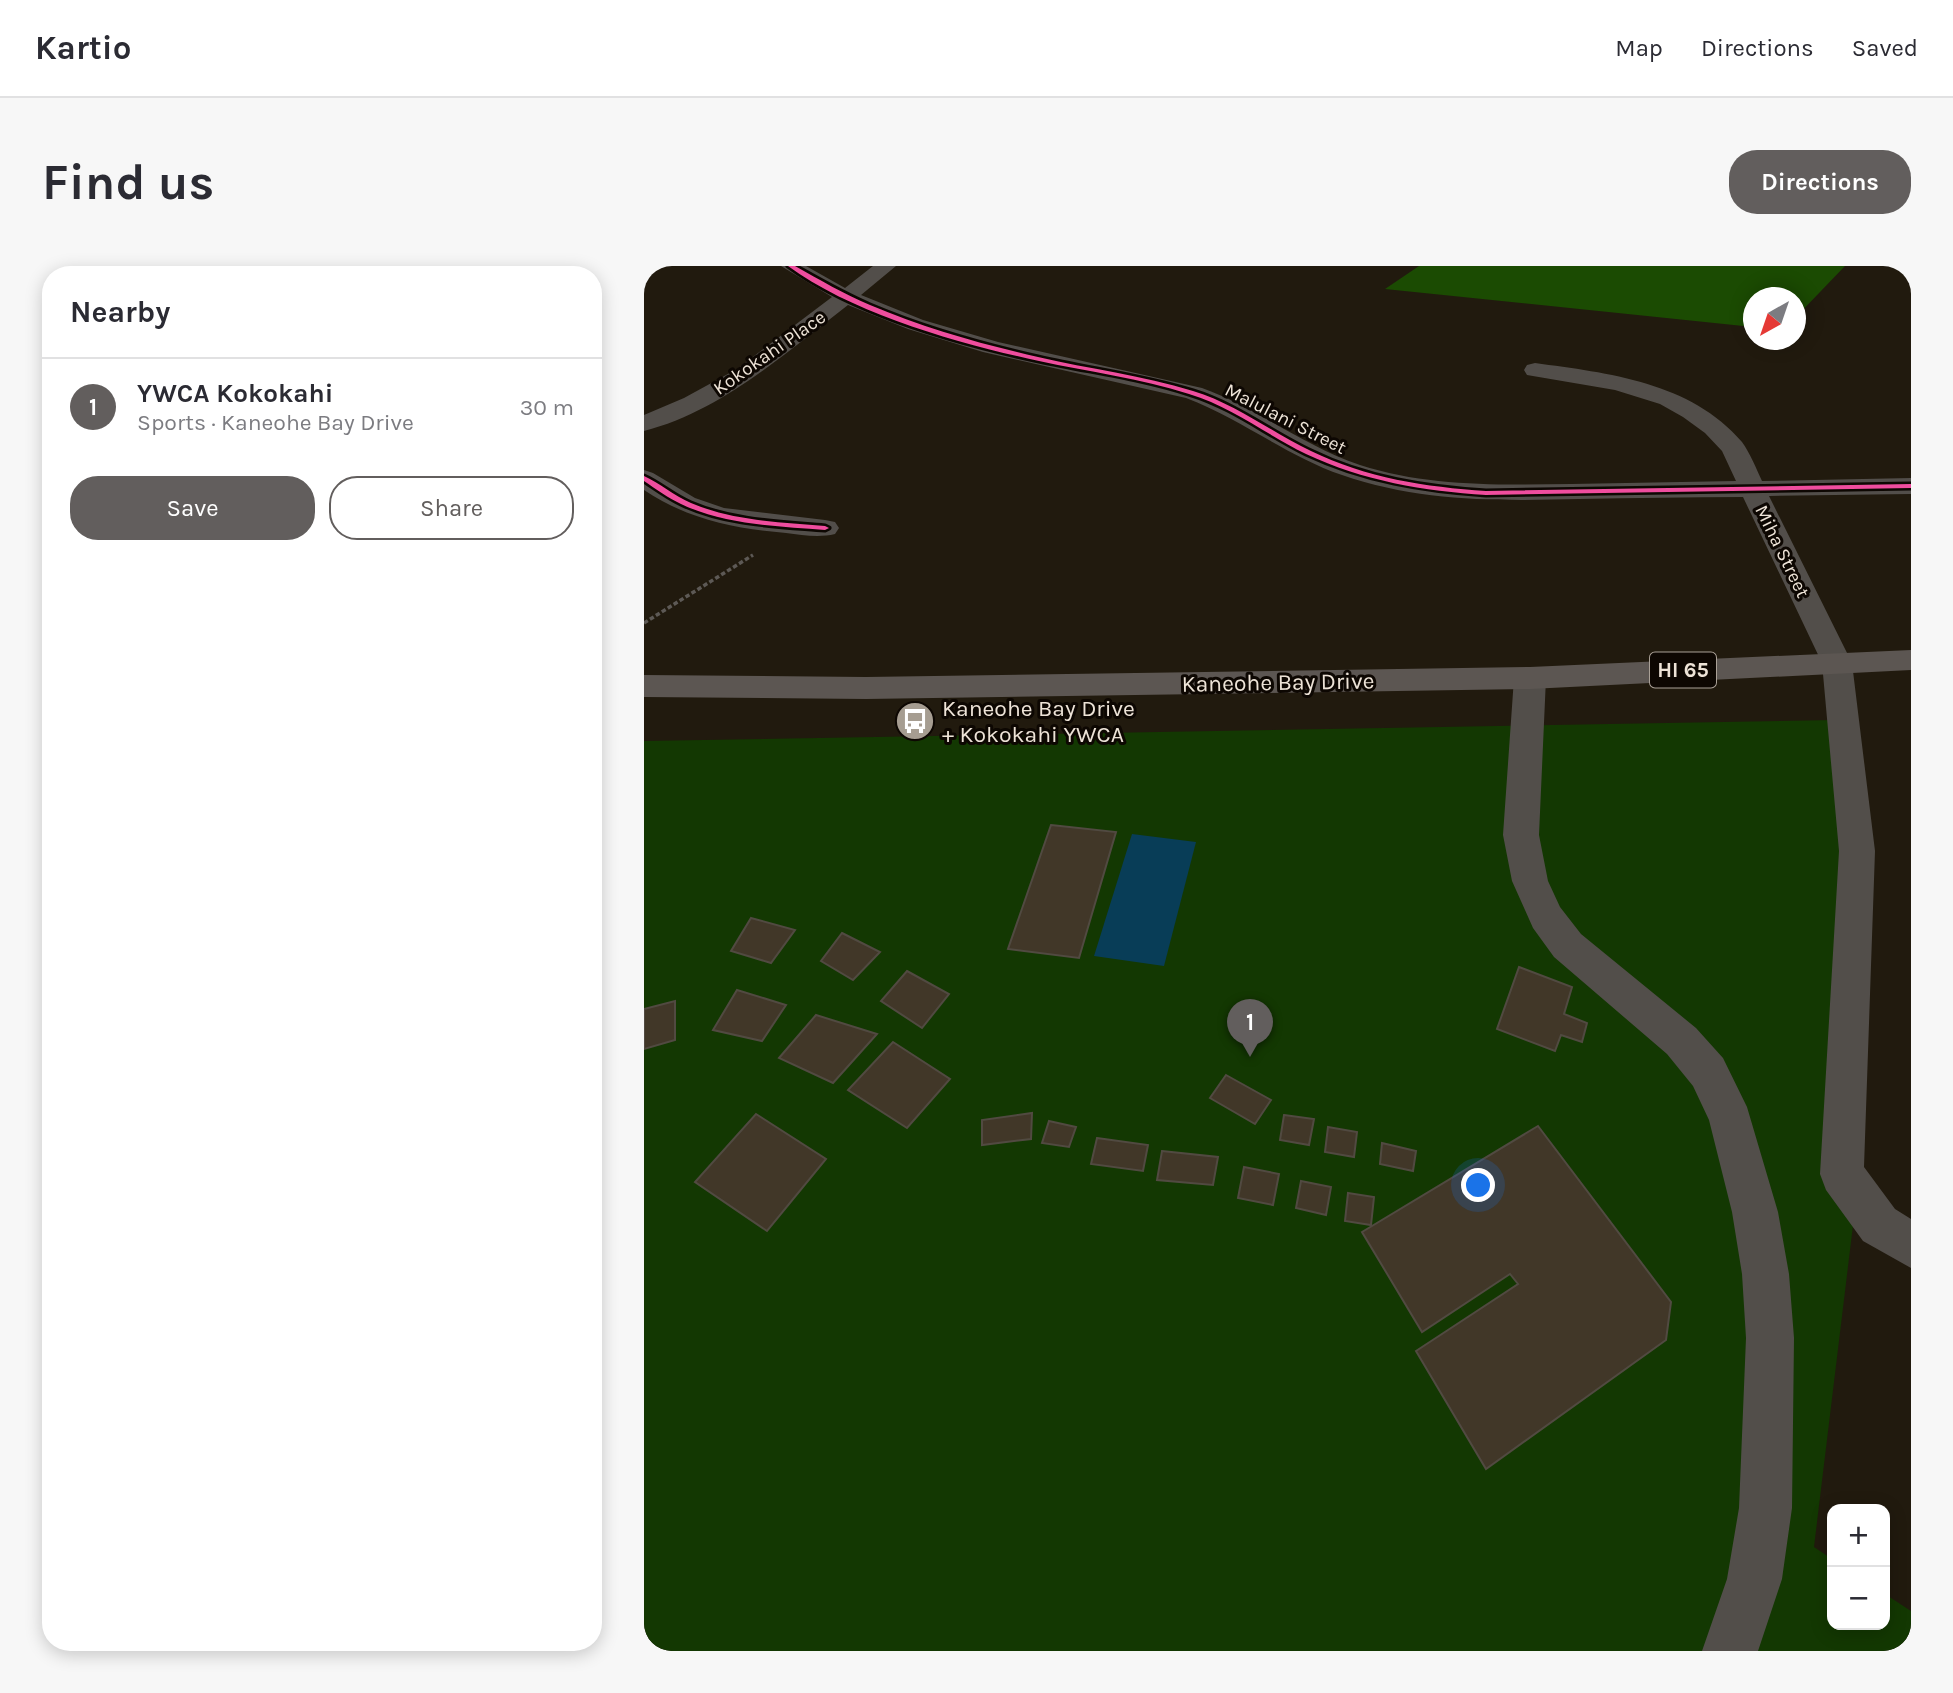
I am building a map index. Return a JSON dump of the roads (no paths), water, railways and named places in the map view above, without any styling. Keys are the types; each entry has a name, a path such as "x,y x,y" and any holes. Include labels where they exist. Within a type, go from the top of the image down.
{"main road":[{"name":"Kaneohe Bay Drive","path":"644,686 866,688 1530,678 1911,660"}],"street":[{"name":"Malulani Street","path":"791,266 846,297 892,316 1034,358 1169,386 1210,398 1241,412 1310,454 1366,475 1394,482 1486,493 1911,486"},
{"name":"Kokokahi Place","path":"644,424 692,403 745,374 886,266"},
{"name":"Miha Street","path":"1535,370 1625,384 1649,391 1691,410 1715,428 1733,448 1836,663 1857,851 1842,1174 1879,1225 1911,1245"},
{"path":"644,478 684,503 707,512 748,521 825,528"},
{"path":"1530,678 1521,835 1523,860 1531,888 1545,916 1565,943 1591,970 1654,1015 1683,1041 1708,1072 1725,1100 1755,1212 1768,1313 1771,1370 1769,1431 1763,1534 1751,1592 1730,1651"}],"water":[{"path":"1132,834 1196,842 1164,966 1094,956"}],"place":[{"name":"Kaneohe Bay Drive + Kokokahi YWCA","path":"915,721"},
{"name":"YWCA Kokokahi","path":"1250,1057"}]}
